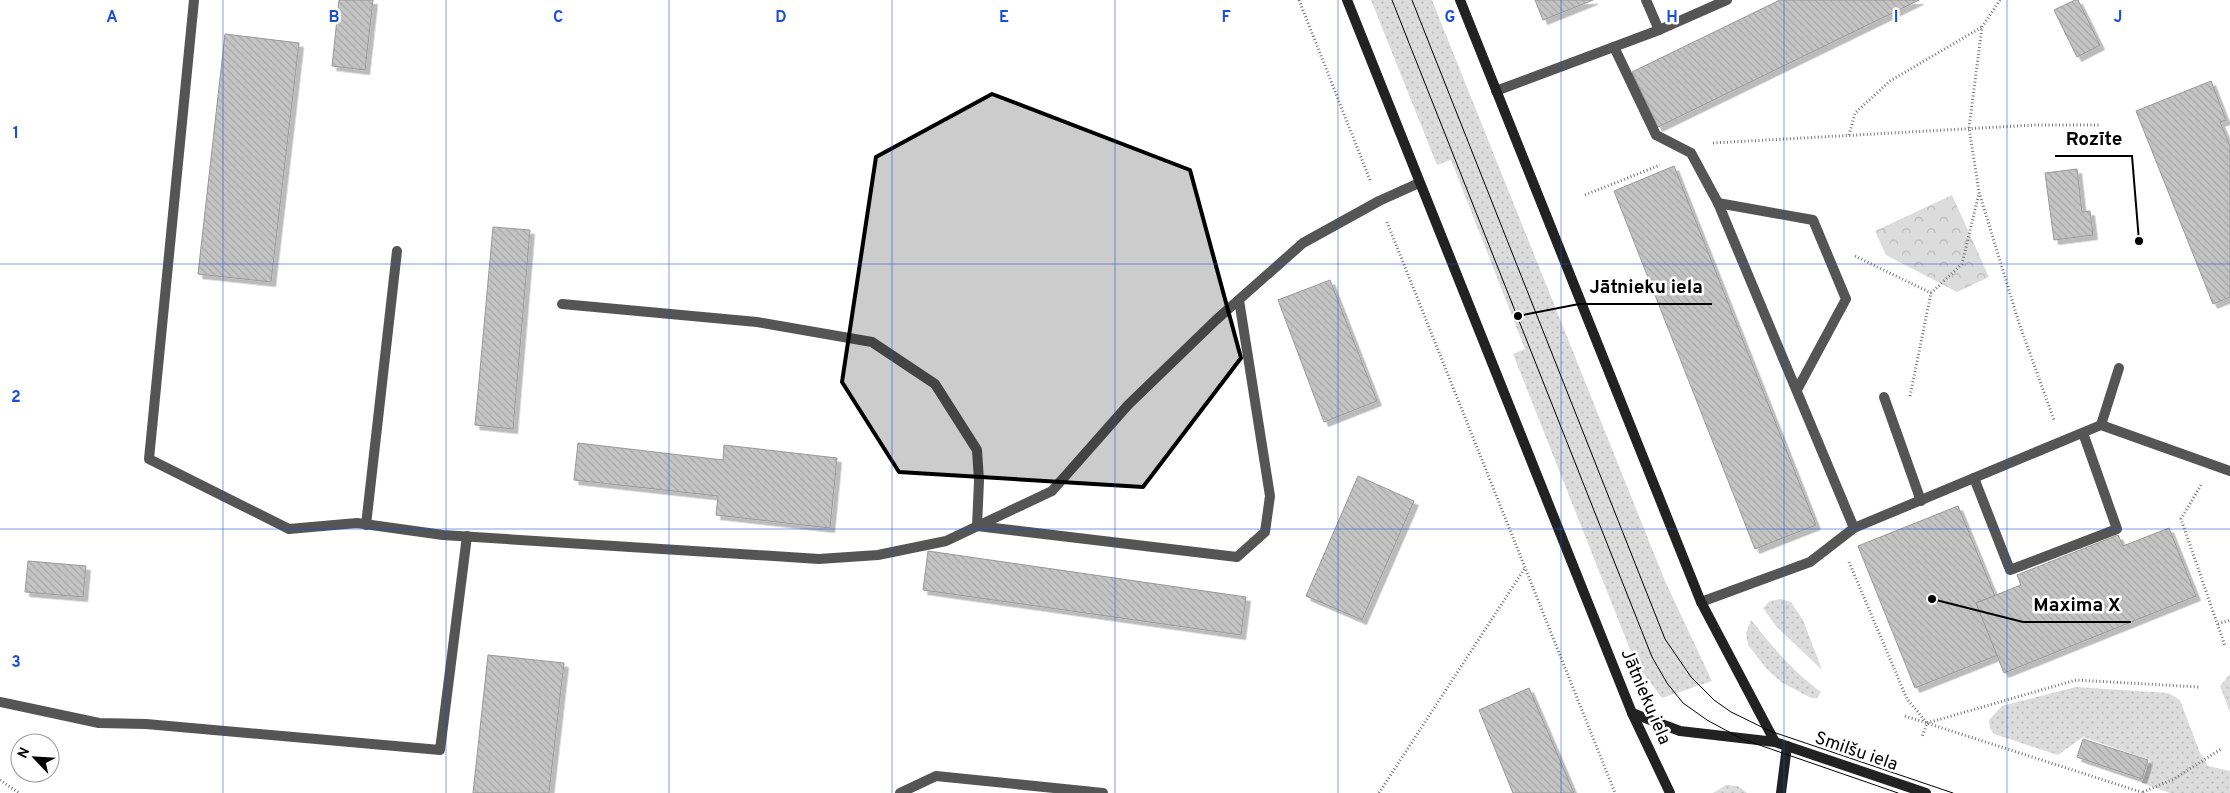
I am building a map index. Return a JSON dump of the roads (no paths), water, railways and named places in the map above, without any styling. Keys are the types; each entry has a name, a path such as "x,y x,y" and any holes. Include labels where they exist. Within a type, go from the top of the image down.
{"street":[{"path":"194,0 149,459 289,529 357,524 442,535 819,560 878,555 946,541 1052,491 1128,405 1239,300 1303,243 1378,201 1419,183"},
{"name":"Jātnieku iela","path":"1347,0 1632,713 1670,793"},
{"path":"1460,0 1701,602 1775,742"},
{"path":"1646,0 1660,30"},
{"path":"1496,91 1660,30 1726,0"},
{"path":"1614,47 1656,135 1691,153 1718,203 1854,528"},
{"path":"1718,203 1813,220 1846,299 1797,390"},
{"path":"366,525 397,252"},
{"path":"977,526 1236,557 1265,532 1270,496 1239,300"},
{"path":"562,304 757,322 872,342 935,384 977,450 979,481 977,526"},
{"path":"2101,425 2119,368"},
{"path":"1884,397 1921,500"},
{"path":"1701,602 1810,562 1854,528 2101,425 2230,471"},
{"path":"1974,478 2010,570 2117,529 2083,432"},
{"path":"0,702 99,723 156,725 440,750 467,536"},
{"name":"Smilšu iela","path":"1632,713 1680,731 1775,742 1926,793"},
{"path":"1781,793 1787,746"},
{"path":"900,793 936,776 1103,793"}],"tram line":[{"path":"1392,0 1652,657 1667,683 1683,703 1707,720 1742,739 1898,793"},
{"path":"1412,0 1665,639 1691,677 1714,700 1731,712 1770,731 1953,793"}],"place":[{"name":"Rozīte","path":"2139,241"},
{"name":"Jātnieku iela","path":"1518,316"},
{"name":"Maxima X","path":"1932,599"}]}
